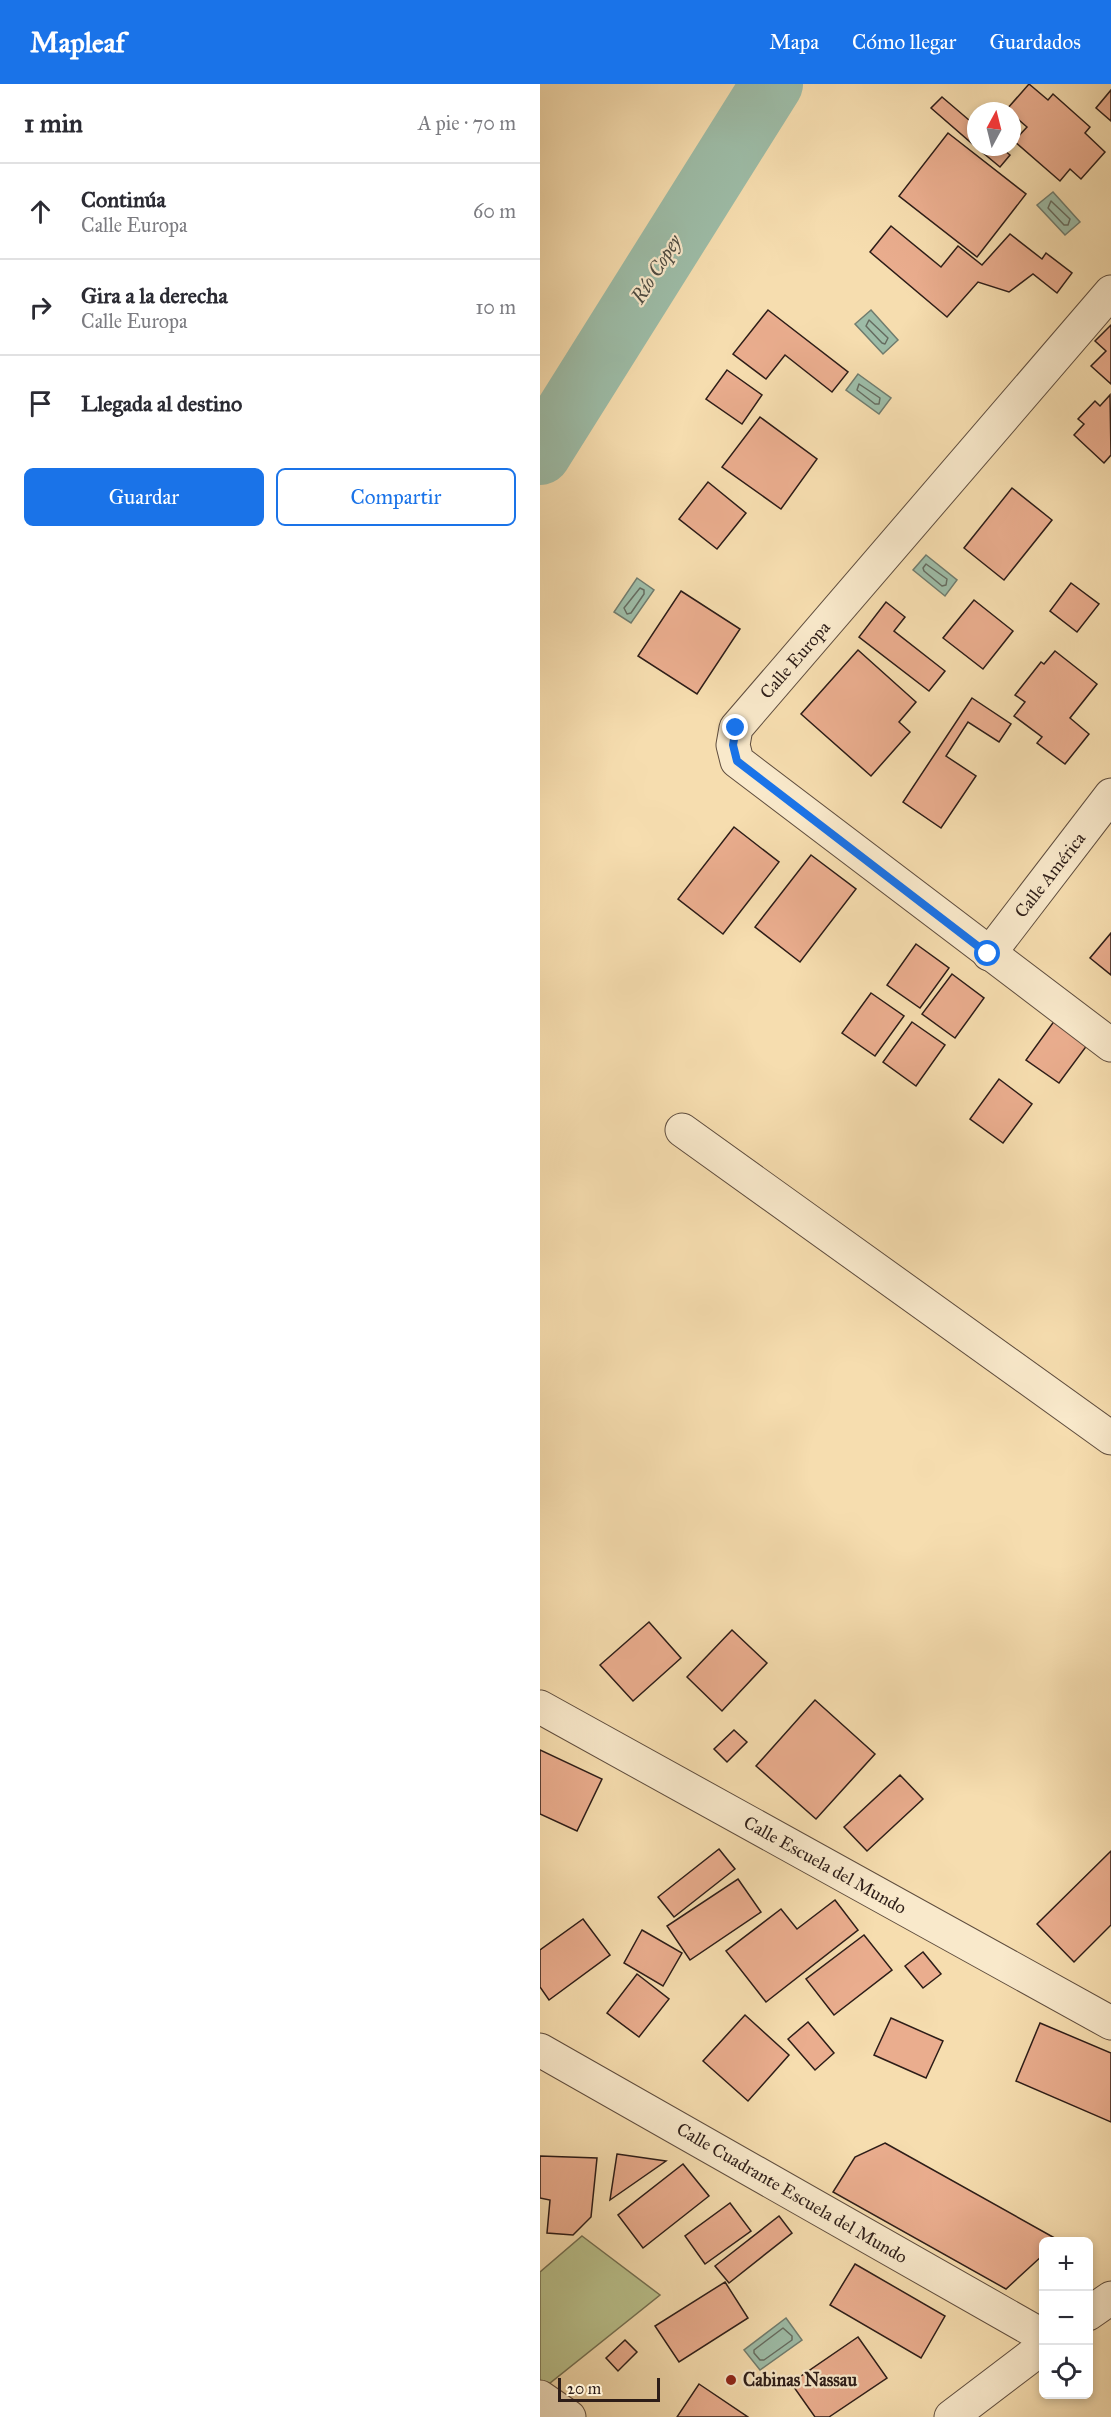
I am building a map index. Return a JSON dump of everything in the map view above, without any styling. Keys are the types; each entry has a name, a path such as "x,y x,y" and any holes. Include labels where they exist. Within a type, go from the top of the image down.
{"street":[{"name":"Calle Europa","path":"1111,292 736,728 733,745 737,761 988,954 1111,1045"},
{"name":"Calle América","path":"988,954 1111,795"},
{"path":"682,1130 1111,1438"},
{"name":"Calle Escuela del Mundo","path":"540,1707 1111,2023"},
{"name":"Calle Cuadrante Escuela del Mundo","path":"540,2050 1039,2333"},
{"path":"1093,2311 1111,2298"},
{"path":"951,2417 1039,2351"},
{"path":"540,2397 568,2417"}],"green space":[{"path":"582,2236 660,2295 545,2387 540,2384 540,2272"}],"water":[{"path":"1053,192 1080,222 1065,235 1037,205"},
{"path":"871,310 898,340 883,354 855,324"},
{"path":"858,374 891,398 879,414 846,390"},
{"path":"926,555 957,580 945,596 913,570"},
{"path":"637,578 654,590 631,623 614,612"},
{"path":"786,2318 802,2340 760,2370 744,2350"}],"building":[{"path":"1029,84 1048,100 1053,94 1090,127 1085,133 1105,152 1081,179 1070,169 1060,181 1021,147 1021,133 1027,127 1021,122 1021,102 1013,102"},
{"path":"1111,90 1111,121 1096,108"},
{"path":"942,97 967,118 967,139 931,108"},
{"path":"948,133 967,148 967,156 977,156 1026,194 977,257 899,196"},
{"path":"987,156 1009,156 1000,167"},
{"path":"891,226 941,267 958,246 982,265 1010,234 1042,259 1046,253 1072,273 1057,293 1033,274 1009,292 978,282 947,317 870,252"},
{"path":"768,310 848,372 832,392 785,355 766,379 733,354"},
{"path":"1111,325 1111,384 1091,366 1106,351 1095,341"},
{"path":"727,370 762,395 742,424 706,399"},
{"path":"1110,395 1111,455 1104,463 1074,435 1084,424 1078,419 1095,401 1100,406"},
{"path":"760,417 817,459 781,509 722,467"},
{"path":"708,482 746,513 717,549 679,519"},
{"path":"1012,488 1052,520 1004,580 964,548"},
{"path":"1071,583 1099,604 1077,632 1050,611"},
{"path":"681,591 740,629 697,694 638,656"},
{"path":"974,600 1013,631 983,669 943,638"},
{"path":"886,602 905,617 894,631 945,671 929,691 859,637"},
{"path":"858,650 916,702 899,722 910,732 871,776 801,714"},
{"path":"1055,651 1097,684 1070,718 1089,734 1065,764 1037,743 1042,737 1014,716 1025,702 1015,695 1041,662 1044,664"},
{"path":"972,698 1011,724 999,742 968,722 946,756 976,776 941,828 903,802"},
{"path":"734,827 779,862 723,934 678,899"},
{"path":"811,855 856,889 800,962 755,927"},
{"path":"1111,933 1111,975 1090,958"},
{"path":"916,944 949,968 920,1008 887,985"},
{"path":"952,974 984,998 955,1038 922,1014"},
{"path":"871,993 904,1016 875,1056 842,1033"},
{"path":"1055,1020 1088,1044 1059,1083 1026,1060"},
{"path":"912,1022 945,1045 916,1086 883,1062"},
{"path":"999,1079 1032,1104 1003,1143 970,1119"},
{"path":"649,1622 681,1658 633,1701 600,1665"},
{"path":"732,1630 767,1663 722,1711 687,1677"},
{"path":"815,1700 875,1754 816,1819 756,1766"},
{"path":"734,1730 747,1742 727,1762 714,1749"},
{"path":"540,1750 602,1779 577,1831 540,1814"},
{"path":"900,1775 923,1799 867,1851 844,1827"},
{"path":"719,1849 735,1869 674,1917 658,1897"},
{"path":"1111,1851 1111,1925 1074,1962 1037,1924"},
{"path":"738,1879 761,1912 690,1960 667,1926"},
{"path":"835,1900 858,1930 766,2002 726,1951 781,1909 797,1929"},
{"path":"583,1919 610,1955 549,2000 540,1987 540,1950"},
{"path":"642,1930 682,1953 663,1986 624,1963"},
{"path":"864,1935 892,1970 834,2015 806,1979"},
{"path":"923,1952 941,1974 923,1988 905,1966"},
{"path":"637,1974 669,1999 639,2037 607,2013"},
{"path":"745,2015 789,2055 748,2101 703,2061"},
{"path":"891,2018 943,2041 926,2078 874,2055"},
{"path":"808,2022 834,2053 815,2070 788,2039"},
{"path":"1040,2023 1111,2053 1111,2122 1016,2081"},
{"path":"885,2143 1053,2237 1039,2237 1039,2259 1006,2289 833,2192 855,2157"},
{"path":"617,2154 666,2161 610,2200"},
{"path":"540,2156 597,2158 591,2217 573,2235 547,2233 550,2200 540,2198"},
{"path":"683,2164 709,2196 643,2248 618,2215"},
{"path":"730,2203 751,2231 705,2264 685,2236"},
{"path":"779,2216 792,2233 729,2283 715,2266"},
{"path":"855,2264 945,2316 921,2358 830,2305"},
{"path":"725,2282 748,2318 679,2362 655,2326"},
{"path":"858,2337 887,2378 829,2417 815,2417 791,2383"},
{"path":"625,2340 637,2352 618,2371 606,2358"},
{"path":"699,2384 748,2417 677,2417"}],"waterway":[{"name":"Río Copey","path":"540,454 772,84"}],"place":[{"name":"Cabinas Nassau","path":"731,2380"}],"route":[{"path":"736,728 733,745 737,761 988,954"}]}
